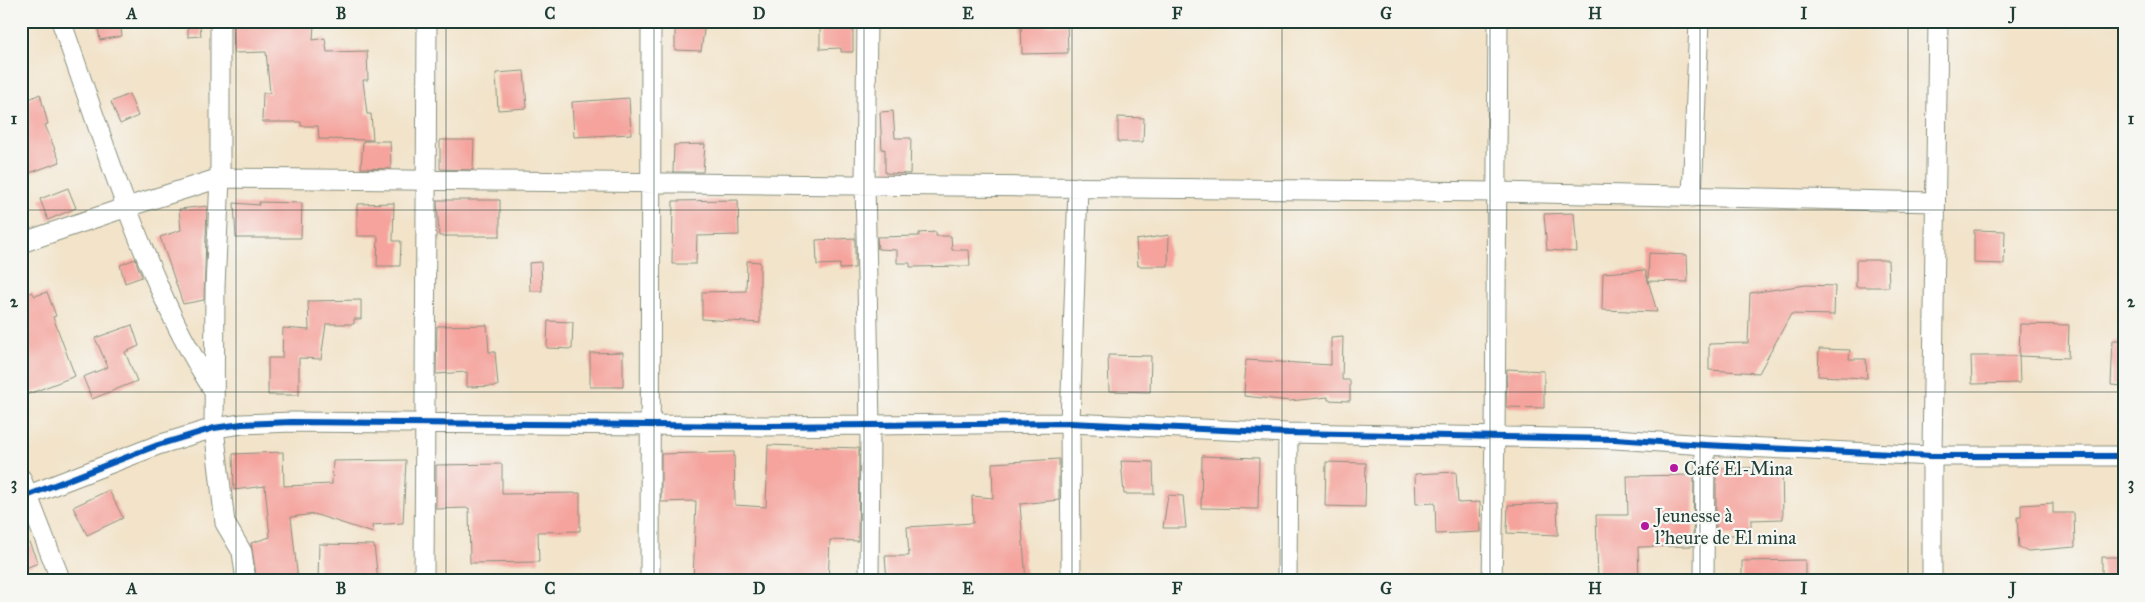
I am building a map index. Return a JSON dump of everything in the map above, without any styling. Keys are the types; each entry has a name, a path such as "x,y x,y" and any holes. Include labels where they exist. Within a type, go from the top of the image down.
{"street":[{"path":"61,21 127,206 175,323 213,389"},
{"path":"220,21 220,178 213,389 214,428 226,523 242,552 246,581"},
{"path":"424,581 428,21"},
{"path":"650,581 651,21"},
{"path":"867,21 865,184 870,426 869,581"},
{"path":"1492,581 1496,436 1498,21"},
{"path":"1692,197 1699,21"},
{"path":"1932,581 1938,21"},
{"path":"21,243 127,206 220,178 1497,192 1935,202"},
{"path":"1071,581 1070,423 1078,187"},
{"path":"61,581 24,490 214,428 242,424 426,422 870,426 955,423 1070,423 1288,433 1615,439 1932,456 2124,456"},
{"path":"1286,581 1288,433"},
{"path":"1704,581 1705,445"}],"building":[{"path":"97,21 120,21 122,36 100,40"},
{"path":"233,21 314,24 313,40 325,38 327,52 367,51 368,80 363,80 367,114 371,114 373,140 319,139 318,126 301,126 301,122 262,122 263,93 270,93 266,52 234,53"},
{"path":"675,22 705,24 701,51 675,50"},
{"path":"188,24 200,24 201,36 188,37"},
{"path":"1067,24 1068,53 1022,54 1021,25"},
{"path":"820,25 853,25 853,52 841,52 841,48 820,49"},
{"path":"524,71 527,108 498,110 496,73"},
{"path":"40,94 48,124 45,125 60,162 21,176 21,103"},
{"path":"129,94 138,116 120,124 111,102"},
{"path":"629,98 631,134 574,137 572,102"},
{"path":"893,111 895,138 911,138 910,174 885,173 885,149 882,150 880,112"},
{"path":"1118,117 1144,118 1143,142 1118,142"},
{"path":"440,140 474,140 473,170 440,169"},
{"path":"363,141 390,141 391,169 361,168"},
{"path":"705,144 703,172 673,172 674,145"},
{"path":"68,188 76,208 48,220 40,199"},
{"path":"437,200 500,200 500,236 439,236"},
{"path":"738,200 739,235 697,236 696,264 672,264 673,201"},
{"path":"259,202 302,203 301,238 236,238 234,203 259,205"},
{"path":"394,203 393,241 401,241 400,266 377,266 378,236 357,236 357,204"},
{"path":"207,206 204,300 183,304 160,237 181,230 179,209"},
{"path":"1574,213 1577,252 1547,250 1544,214"},
{"path":"1974,230 2005,231 2004,264 1974,263"},
{"path":"936,232 936,236 951,236 952,250 969,250 970,266 910,267 910,263 897,263 897,250 878,249 877,237 919,236 919,233"},
{"path":"1169,235 1168,266 1138,266 1136,240"},
{"path":"855,238 855,268 840,269 840,264 817,265 816,240"},
{"path":"1649,253 1687,255 1688,282 1648,281"},
{"path":"135,259 142,277 125,283 120,265"},
{"path":"1856,260 1888,260 1889,287 1856,287"},
{"path":"747,261 760,262 760,323 702,319 702,292 746,291"},
{"path":"541,262 542,291 530,291 529,263"},
{"path":"1645,270 1657,312 1602,310 1603,273"},
{"path":"1806,285 1835,286 1834,315 1791,314 1759,373 1709,370 1709,344 1748,343 1750,293"},
{"path":"32,292 35,296 47,292 56,316 53,317 75,376 26,395 21,384 21,297"},
{"path":"361,300 361,319 354,319 354,324 326,324 321,359 299,358 299,395 268,395 268,358 282,358 283,328 309,330 308,301"},
{"path":"548,321 573,322 572,349 547,348"},
{"path":"2020,324 2069,325 2068,358 2019,356"},
{"path":"132,325 139,346 125,352 137,381 92,399 83,377 108,367 95,338"},
{"path":"487,325 489,352 495,352 498,386 467,387 467,372 436,374 437,326"},
{"path":"1343,337 1342,380 1350,380 1350,401 1328,400 1328,397 1290,401 1244,396 1246,360 1331,365 1331,338"},
{"path":"2113,340 2124,340 2124,386 2111,385"},
{"path":"1819,349 1850,350 1849,359 1866,359 1867,378 1818,376"},
{"path":"623,352 623,387 590,387 590,353"},
{"path":"1108,355 1151,356 1150,392 1109,391"},
{"path":"1971,356 2019,356 2020,383 1972,384"},
{"path":"1507,369 1544,371 1544,408 1506,407"},
{"path":"768,445 859,448 858,541 830,540 828,581 693,581 696,501 661,502 661,454 734,452 735,505 766,507"},
{"path":"283,452 284,486 332,484 333,461 406,460 403,523 372,525 373,533 314,514 291,517 298,581 257,581 251,543 270,537 265,486 234,490 233,454"},
{"path":"1202,456 1259,458 1258,509 1201,508"},
{"path":"1059,459 1059,500 1020,504 1026,581 887,581 885,556 909,556 907,527 973,523 972,496 993,498 992,463"},
{"path":"1121,461 1153,462 1154,494 1124,494"},
{"path":"1326,462 1366,463 1365,507 1325,506"},
{"path":"502,464 502,494 580,493 580,531 538,532 539,562 470,563 469,508 436,509 436,465"},
{"path":"1782,467 1783,519 1751,520 1751,535 1716,535 1716,468"},
{"path":"1456,472 1458,503 1480,502 1481,532 1436,534 1435,503 1416,504 1415,474"},
{"path":"1694,475 1693,546 1638,547 1639,581 1598,581 1596,515 1628,515 1627,476"},
{"path":"109,490 123,518 87,535 73,507"},
{"path":"1168,495 1183,496 1186,528 1163,528"},
{"path":"1557,503 1558,535 1507,533 1508,505"},
{"path":"2053,503 2053,513 2074,513 2075,547 2028,551 2019,547 2017,517 2021,517 2021,505"},
{"path":"21,524 38,563 21,570"},
{"path":"319,544 374,545 378,581 318,581"},
{"path":"2102,557 2124,557 2124,580 2102,581"},
{"path":"1805,560 1805,581 1742,581 1742,561"}],"cycle path":[{"path":"21,498 158,445 214,428 242,424 292,422 768,426 1070,423 1288,433 1615,439 1932,456 2124,456"}],"place":[{"name":"Café El-Mina","path":"1674,468"},
{"name":"Jeunesse à l'heure de El mina","path":"1645,526"}]}
